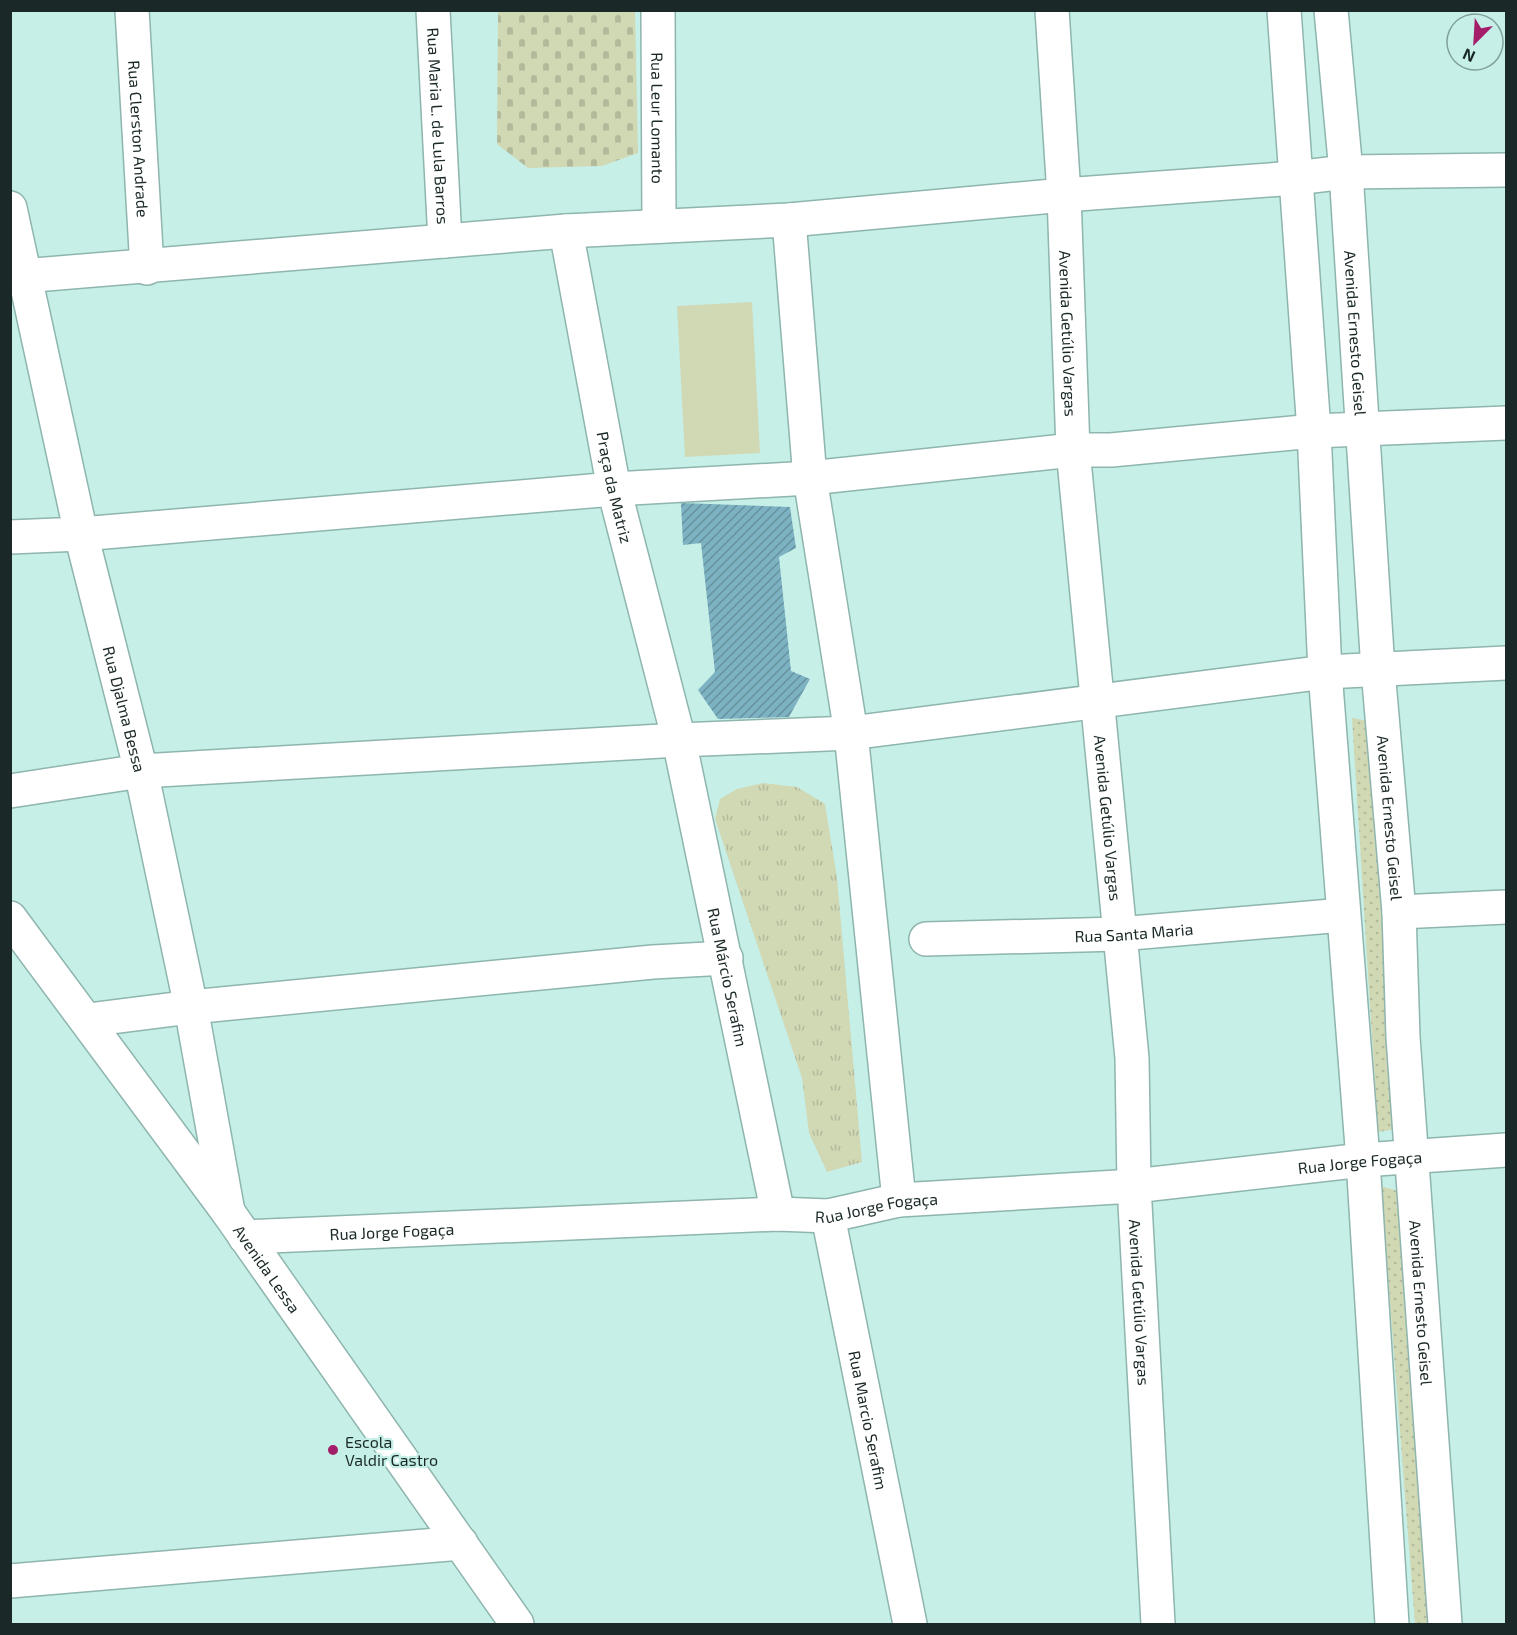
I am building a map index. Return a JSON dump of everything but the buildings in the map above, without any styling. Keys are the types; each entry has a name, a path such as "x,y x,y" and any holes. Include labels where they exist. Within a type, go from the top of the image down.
{"street":[{"name":"Rua Clerston Andrade","path":"132,10 147,267"},
{"name":"Rua Maria L. de Lula Barros","path":"433,10 445,241"},
{"name":"Rua Leur Lomanto","path":"658,10 659,226"},
{"name":"Avenida Getúlio Vargas","path":"1052,10 1064,195 1073,450 1132,1058 1134,1186 1158,1624"},
{"path":"1284,10 1314,431 1325,672 1363,1160 1392,1624"},
{"name":"Avenida Ernesto Geisel","path":"1331,10 1346,172 1378,670 1399,912 1410,1155 1445,1624"},
{"path":"18,276 566,231 789,220 1346,172 1506,170"},
{"name":"Rua Djalma Bessa","path":"10,208 18,276 141,771 237,1224"},
{"path":"789,220 810,478 851,733 899,1200"},
{"name":"Praça da Matriz","path":"566,231 614,489 679,740"},
{"path":"10,537 81,534 614,489 810,478 1073,450 1111,450 1314,431 1506,423"},
{"path":"10,791 141,771 679,740 851,733 1325,672 1506,663"},
{"name":"Rua Márcio Serafim","path":"679,740 778,1214"},
{"path":"1399,912 1506,907"},
{"name":"Rua Santa Maria","path":"926,939 1119,933 1343,915"},
{"name":"Avenida Lessa","path":"10,918 69,1000 88,1020 237,1224 517,1624"},
{"path":"88,1020 191,1007 653,962 726,958"},
{"name":"Rua Jorge Fogaça","path":"237,1224 778,1214 828,1216 899,1200 1134,1186 1410,1155 1506,1150"},
{"name":"Rua Marcio Serafim","path":"828,1216 910,1624"},
{"path":"10,1581 461,1543"}],"green space":[{"path":"498,11 635,11 638,153 602,166 528,168 497,144"},
{"path":"752,302 760,453 685,457 677,306"},
{"path":"1352,718 1369,721 1396,1129 1378,1132"},
{"path":"763,783 797,787 825,804 837,878 862,1162 827,1172 809,1133 802,1078 715,819 720,799 737,789"},
{"path":"1381,1186 1401,1192 1430,1624 1415,1624"}],"place":[{"name":"Escola Valdir Castro","path":"333,1450"}]}
